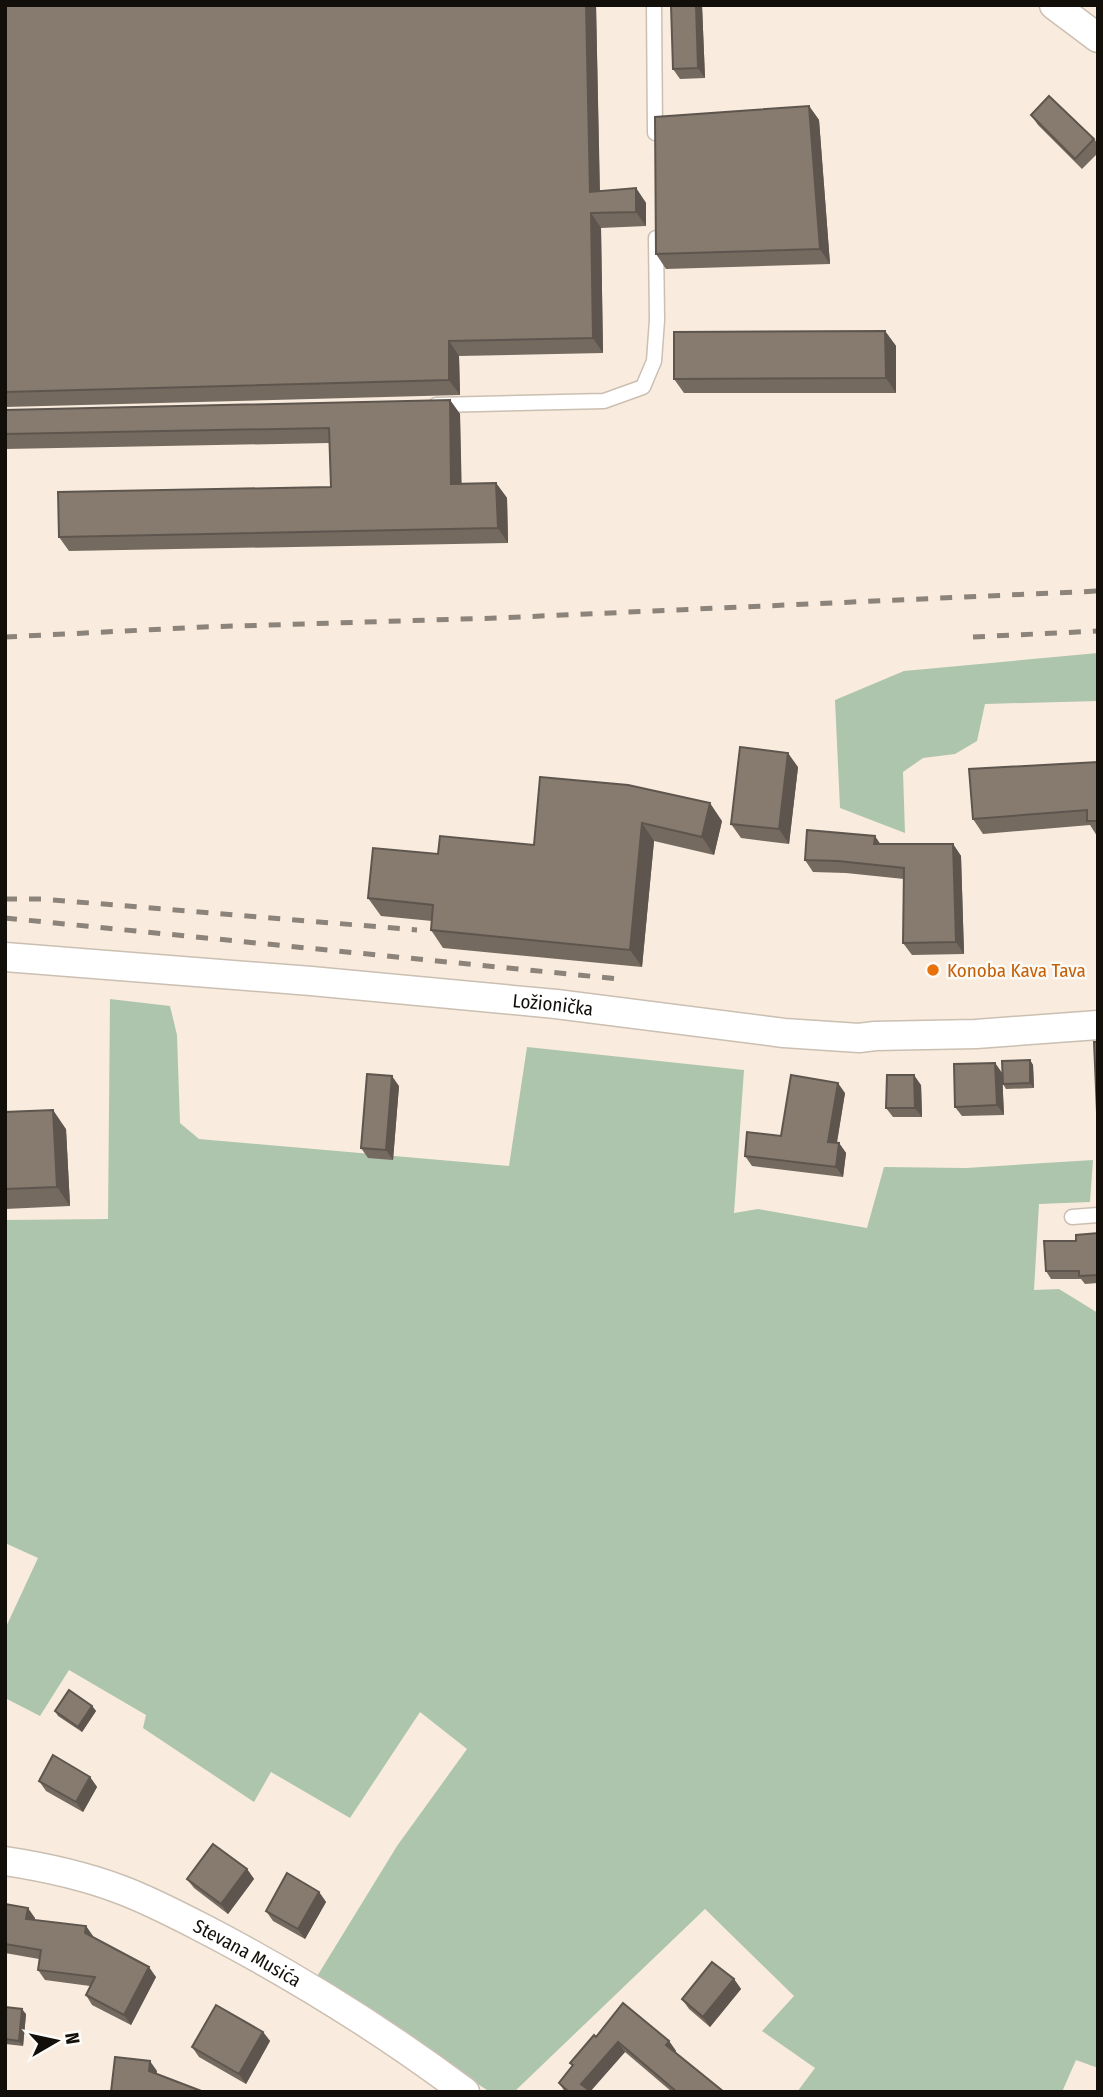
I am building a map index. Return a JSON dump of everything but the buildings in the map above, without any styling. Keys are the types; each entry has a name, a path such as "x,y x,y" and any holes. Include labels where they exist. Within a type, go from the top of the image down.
{"street":[{"path":"1054,5 1098,38"},
{"name":"Ložionička","path":"5,957 429,991 784,1033 859,1038 976,1034 1098,1025"},
{"name":"Stevana Musića","path":"5,1861 52,1868 121,1889 195,1925 307,1984 465,2092"}],"lane":[{"path":"654,5 655,142"},
{"path":"423,405 604,401 643,387 654,361 657,320 656,224"},
{"path":"1072,1217 1098,1215"}],"green space":[{"path":"1098,653 1098,701 985,704 977,741 955,754 923,758 903,772 905,833 840,808 835,700 904,671"},
{"path":"110,999 170,1006 177,1035 180,1123 199,1139 509,1166 527,1047 744,1070 734,1213 758,1209 867,1228 884,1167 966,1168 1093,1160 1090,1202 1039,1204 1034,1290 1059,1289 1098,1313 1098,2068 1076,2060 1062,2092 797,2092 815,2068 762,2031 794,1996 705,1909 514,2092 490,2092 316,1978 397,1846 467,1749 420,1712 350,1818 271,1772 254,1802 143,1728 146,1715 69,1670 40,1716 5,1698 5,1629 38,1558 5,1543 5,1220 108,1219"}],"railway":[{"path":"5,637 1098,591"},
{"path":"973,637 1098,631"},
{"path":"5,899 42,899 417,930"},
{"path":"5,918 619,979"}],"place":[{"name":"Konoba Kava Tava","path":"933,970"}]}
